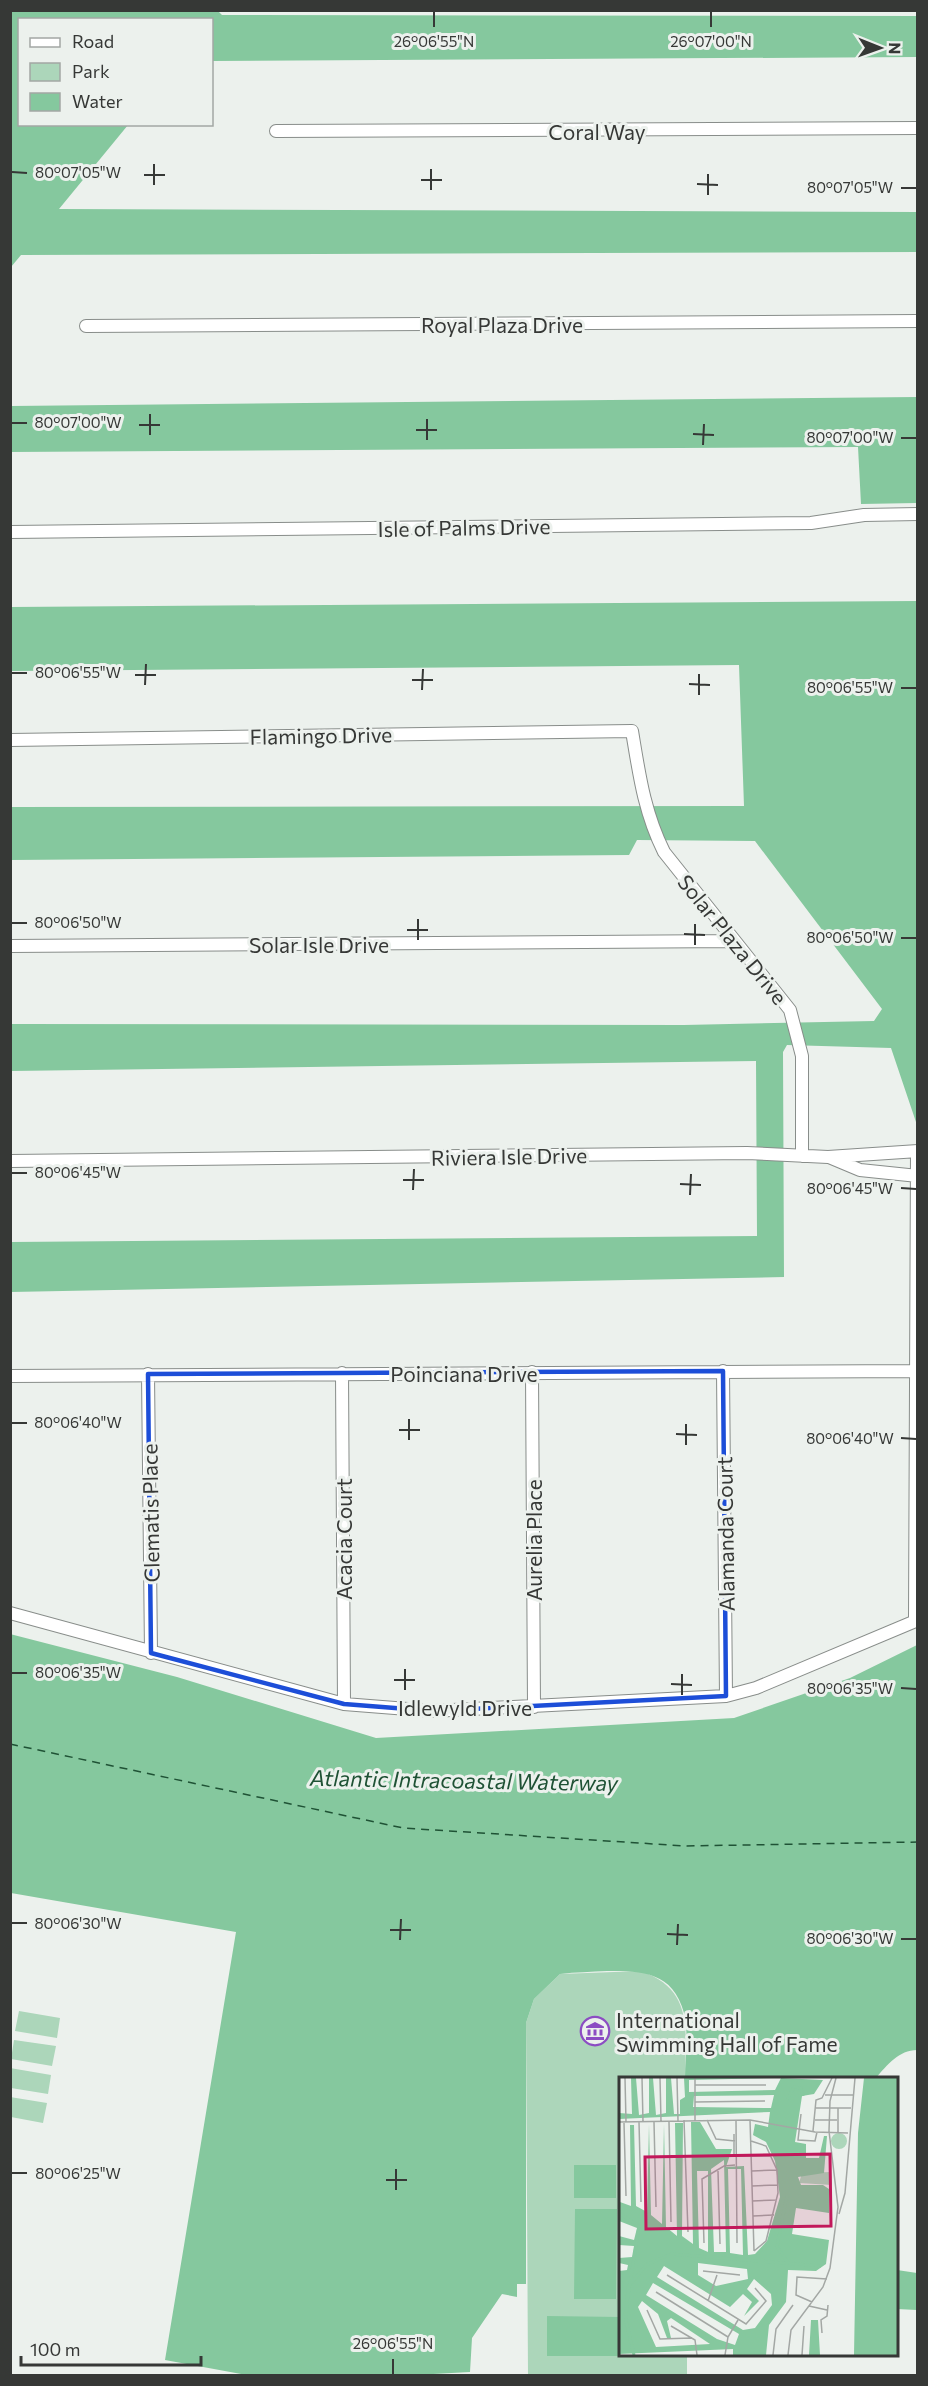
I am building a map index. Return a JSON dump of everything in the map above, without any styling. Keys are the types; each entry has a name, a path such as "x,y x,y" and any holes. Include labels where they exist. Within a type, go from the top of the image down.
{"street":[{"name":"Coral Way","path":"276,131 918,128"},
{"name":"Royal Plaza Drive","path":"86,326 918,321"},
{"name":"Isle of Palms Drive","path":"10,532 811,523 864,515 918,514"},
{"name":"Flamingo Drive","path":"10,740 632,730"},
{"name":"Solar Plaza Drive","path":"632,730 650,825 663,852 790,1010 802,1056 796,1154"},
{"name":"Solar Isle Drive","path":"10,945 735,941"},
{"name":"Riviera Isle Drive","path":"10,1161 747,1153 828,1157 917,1151"},
{"path":"916,1621 917,1151"},
{"name":"Riviera Isle Drive","path":"828,1157 860,1170 917,1176"},
{"name":"Alamanda Court","path":"723,1371 726,1696"},
{"name":"Poinciana Drive","path":"10,1376 916,1371"},
{"name":"Aurelia Place","path":"532,1372 534,1707"},
{"name":"Acacia Court","path":"342,1373 344,1704"},
{"name":"Clematis Place","path":"148,1374 151,1653"},
{"name":"Idlewyld Drive","path":"10,1613 344,1704 432,1711 726,1696 756,1688 916,1621"}],"highlighted area":[{"path":"723,1371 726,1696 433,1711 344,1704 151,1653 148,1374"}],"green space":[{"path":"641,1971 658,1979 671,1989 679,2001 685,2029 685,2077 619,2077 619,2356 687,2356 687,2375 528,2375 526,2023 534,1999 560,1974"},
{"path":"19,2011 60,2018 57,2038 15,2031"},
{"path":"14,2040 56,2046 52,2066 11,2059"},
{"path":"10,2068 51,2075 48,2094 11,2088"},
{"path":"10,2097 47,2103 43,2123 11,2117"}],"water":[{"path":"217,10 222,15 917,16 917,57 213,61 213,18 18,18 18,126 127,126 59,209 917,212 917,252 21,255 11,267 11,11"},
{"path":"917,397 917,503 861,504 858,447 11,452 11,406"},
{"path":"917,601 917,1125 891,1048 787,1045 783,1052 784,1277 11,1292 11,1242 757,1236 756,1061 11,1071 11,1024 684,1025 874,1021 882,1009 755,841 637,840 629,855 11,860 11,807 744,806 739,665 11,671 10,607"},
{"name":"Atlantic Intracoastal Waterway","path":"10,1634 177,1677 376,1738 734,1718 850,1678 917,1645 917,2050 899,2055 877,2077 685,2077 687,2037 684,2013 679,1999 664,1982 644,1973 633,1972 560,1974 534,1999 526,2023 526,2284 517,2284 517,2297 502,2294 472,2338 470,2372 397,2376 252,2376 165,2360 236,1932 11,1893"},
{"path":"574,2165 616,2165 616,2198 574,2198"},
{"path":"575,2209 617,2209 616,2299 574,2299"},
{"path":"898,2270 917,2273 917,2310 898,2309"},
{"path":"547,2316 619,2317 619,2356 547,2356"}],"ferry route":[{"path":"10,1744 403,1828 686,1846 918,1842"}],"place":[{"name":"International Swimming Hall of Fame","path":"595,2031"}]}
